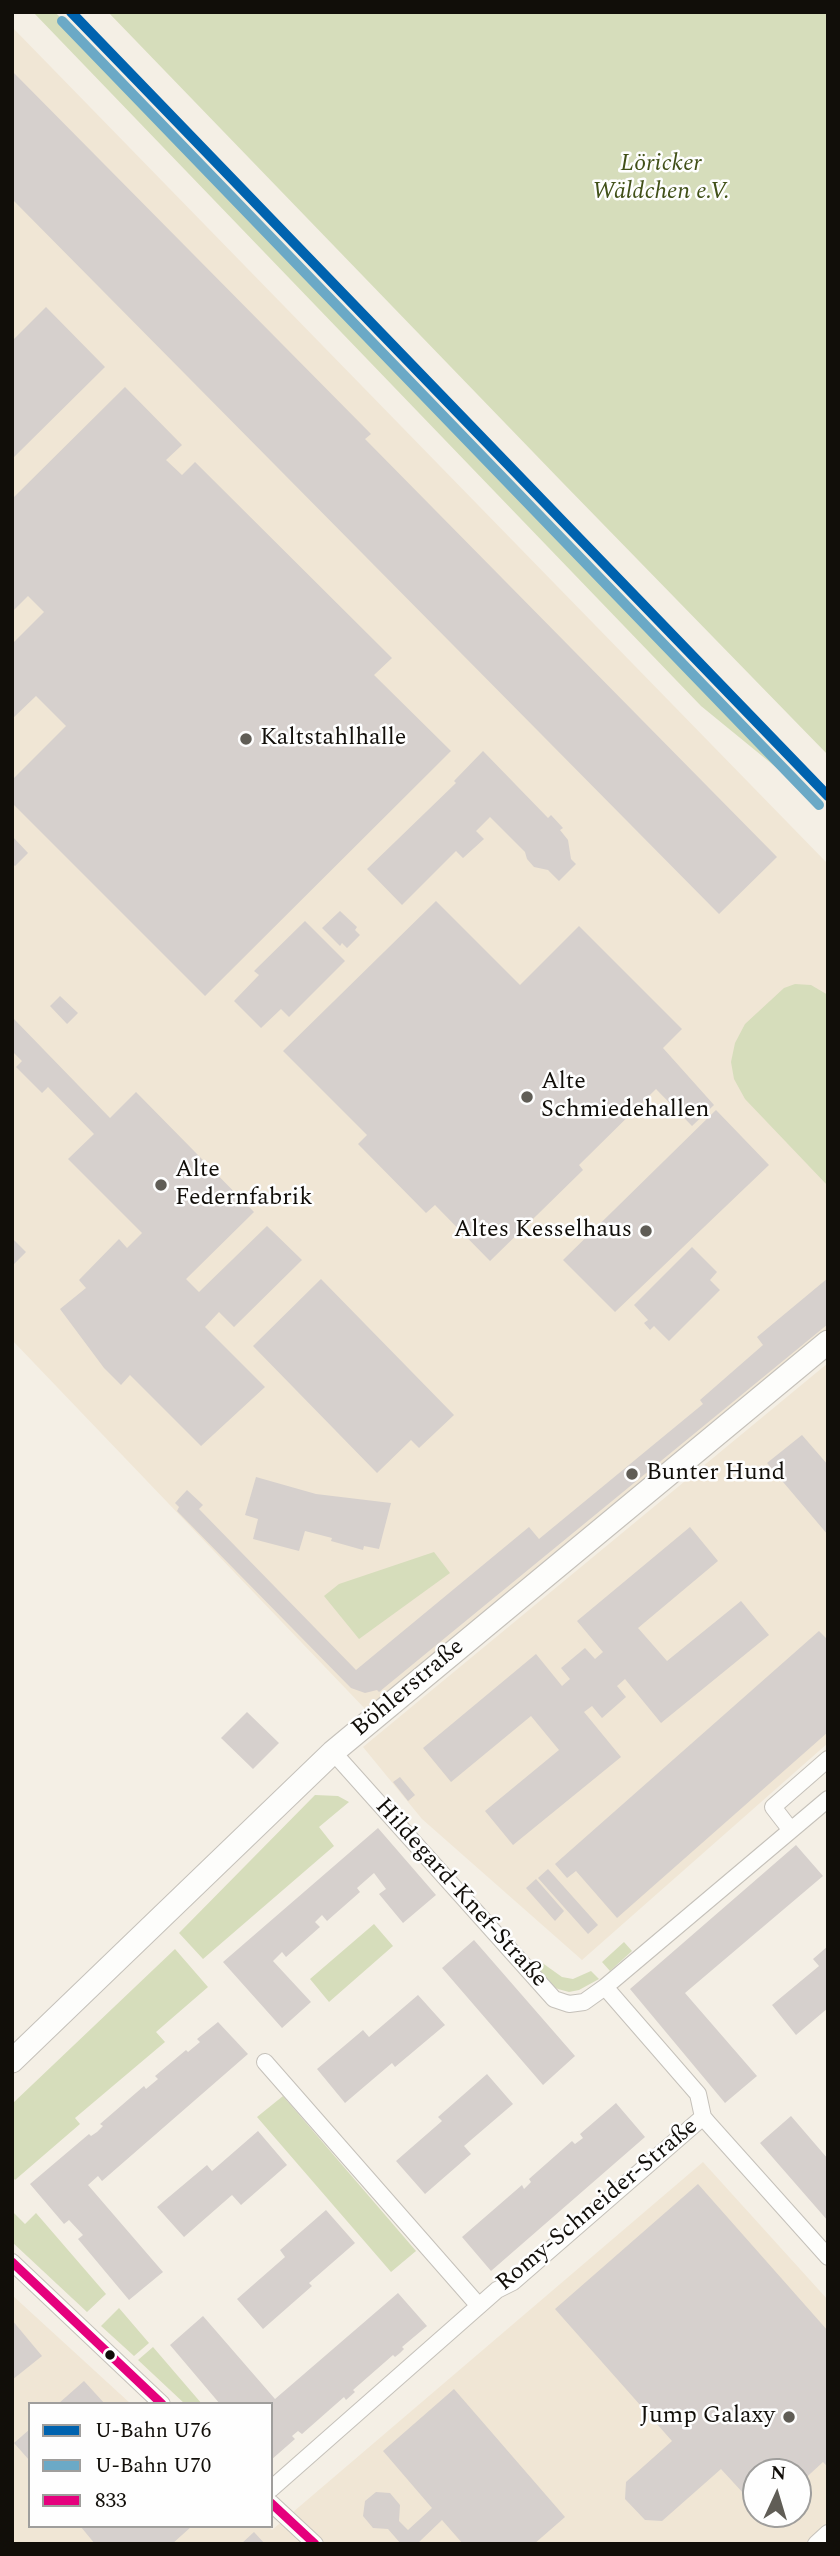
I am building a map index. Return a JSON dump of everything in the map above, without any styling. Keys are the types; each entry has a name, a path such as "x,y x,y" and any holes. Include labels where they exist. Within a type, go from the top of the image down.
{"street":[{"name":"Böhlerstraße","path":"12,2061 333,1752 828,1342"},
{"name":"Hildegard-Knef-Straße","path":"333,1752 554,1999 569,2004 584,2003 605,1987 828,1799"},
{"path":"790,1829 773,1807 828,1759"},
{"path":"605,1987 698,2094 703,2117"},
{"name":"Romy-Schneider-Straße","path":"265,2062 479,2306"},
{"name":"Romy-Schneider-Straße","path":"273,2487 497,2290 513,2282 703,2117 828,2257"},
{"path":"12,2262 160,2402"},
{"path":"273,2505 315,2544"},
{"path":"816,2544 828,2533"}],"shaded area":[{"path":"12,27 828,864 828,1334 369,1713 12,1340"},
{"path":"828,1363 828,1743 582,1960 422,1819 363,1747"},
{"path":"703,2162 828,2300 828,2544 12,2544 12,2295 129,2402 28,2402 28,2528 272,2530"}],"green space":[{"path":"33,12 55,12 805,791 701,706"},
{"name":"Löricker Wäldchen e.V.","path":"108,12 828,12 828,755 562,482"},
{"path":"795,984 811,985 828,995 828,1186 745,1099 734,1079 731,1062 735,1043 745,1024 784,988"},
{"path":"434,1552 450,1573 359,1639 324,1596 339,1584"},
{"path":"315,1795 338,1796 349,1802 319,1827 334,1846 203,1959 179,1933"},
{"path":"374,1924 393,1946 329,2002 310,1979"},
{"path":"624,1942 632,1951 610,1971 602,1962"},
{"path":"175,1949 208,1987 156,2032 165,2042 75,2118 80,2124 15,2180 12,2176 12,2104"},
{"path":"541,1962 562,1977 573,1979 591,1971 599,1979 579,1990 569,1992 558,1989 533,1968"},
{"path":"283,2096 416,2251 391,2272 257,2117"},
{"path":"12,2211 25,2224 36,2213 106,2294 87,2312 12,2242"},
{"path":"119,2308 149,2343 134,2356 101,2326"},
{"path":"153,2347 200,2402 183,2402 138,2360"}],"building":[{"path":"12,71 371,434 365,439 777,857 719,914 12,199"},
{"path":"46,307 105,367 12,459 12,341"},
{"name":"Kaltstahlhalle","path":"125,387 182,445 166,460 182,475 195,462 392,658 374,675 451,751 205,996 12,803 12,780 66,726 36,696 12,719 12,644 44,612 28,596 12,612 12,499"},
{"path":"483,751 548,818 551,815 563,828 560,830 568,840 571,859 576,864 559,881 548,870 534,867 525,852 490,817 476,831 484,839 463,858 456,851 402,905 367,869 456,783 454,781"},
{"path":"12,836 28,853 15,866 12,863"},
{"name":"Alte Schmiedehallen","path":"436,901 520,985 579,926 682,1029 663,1048 714,1105 692,1126 656,1089 579,1165 583,1170 490,1261 435,1205 426,1213 358,1144 367,1135 283,1051"},
{"path":"340,911 357,927 355,930 360,935 347,948 342,943 340,946 322,928"},
{"path":"305,921 345,961 289,1017 281,1009 261,1028 234,1001 259,975 254,971"},
{"path":"60,996 78,1013 67,1024 50,1006"},
{"path":"12,1017 110,1118 136,1092 254,1212 186,1279 199,1292 267,1226 302,1260 234,1327 219,1312 205,1327 265,1387 201,1446 130,1375 121,1385 104,1368 60,1309 86,1288 79,1280 119,1239 127,1248 142,1233 68,1159 94,1134 48,1087 42,1093 16,1067 22,1061 12,1051"},
{"name":"Altes Kesselhaus","path":"716,1110 769,1165 615,1312 563,1260"},
{"path":"12,1238 26,1252 12,1266"},
{"path":"692,1247 717,1272 710,1280 720,1290 669,1341 654,1326 650,1330 644,1323 648,1320 634,1305"},
{"path":"828,1278 828,1324 379,1692 377,1690 365,1693 351,1688 177,1511 179,1507 175,1503 187,1490 203,1505 199,1509 356,1670 529,1527 539,1539 703,1404 700,1400 763,1345 757,1337"},
{"path":"321,1279 454,1415 419,1448 411,1440 377,1473 253,1346"},
{"path":"802,1435 828,1465 828,1535 767,1463"},
{"path":"256,1477 316,1494 391,1503 379,1549 364,1546 363,1550 305,1531 299,1551 253,1539 258,1519 245,1515"},
{"path":"690,1527 718,1561 638,1628 667,1661 741,1601 769,1635 661,1723 625,1679 617,1686 626,1697 602,1718 592,1706 584,1712 621,1757 513,1845 485,1811 559,1750 531,1716 451,1782 423,1748 536,1654 562,1686 570,1679 561,1668 585,1648 595,1659 603,1652 577,1621"},
{"path":"819,1631 828,1640 828,1732 617,1918 576,1871 567,1878 555,1864"},
{"path":"247,1712 279,1743 253,1769 221,1738"},
{"path":"400,1777 415,1795 408,1801 393,1782"},
{"path":"378,1828 436,1895 403,1923 379,1894 386,1889 374,1873 357,1888 360,1892 327,1921 322,1915 315,1922 320,1927 286,1957 282,1952 273,1961 311,2002 282,2028 223,1962"},
{"path":"796,1845 823,1876 685,1993 757,2076 725,2103 630,1989"},
{"path":"548,1869 598,1925 588,1934 538,1878"},
{"path":"536,1879 564,1911 555,1921 526,1888"},
{"path":"474,1940 575,2056 543,2085 442,1968"},
{"path":"828,1946 828,2008 796,2035 772,2005 819,1966 813,1959"},
{"path":"418,1995 445,2025 395,2067 392,2063 345,2103 317,2069 363,2030 369,2037"},
{"path":"218,2022 248,2054 102,2181 98,2176 88,2185 163,2272 129,2300 78,2239 83,2235 69,2220 64,2224 30,2184 89,2134 91,2136 97,2132 103,2126 100,2124 144,2086 146,2089 158,2079 155,2076 200,2042 197,2039"},
{"path":"487,2074 513,2104 464,2146 471,2154 425,2194 396,2161 442,2121 438,2117"},
{"path":"616,2103 645,2137 491,2271 462,2237 522,2185 524,2189 531,2182 529,2179 572,2141 575,2144 583,2138 580,2134"},
{"path":"791,2116 828,2159 828,2221 760,2143"},
{"path":"258,2131 287,2165 241,2205 232,2195 184,2237 157,2207 207,2165 212,2171"},
{"path":"698,2184 828,2331 828,2464 823,2462 812,2472 812,2458 742,2458 742,2492 721,2469 662,2521 645,2520 625,2499 626,2482 672,2441 555,2309"},
{"path":"326,2210 355,2243 309,2283 312,2286 263,2329 237,2299 285,2257 280,2250"},
{"path":"398,2293 427,2326 402,2347 404,2349 400,2353 395,2357 393,2355 353,2390 355,2392 346,2400 344,2397 302,2434 298,2431 292,2436 295,2439 273,2458 273,2402 218,2402 170,2345 203,2316 275,2399"},
{"path":"12,2320 42,2356 12,2380"},
{"path":"84,2381 103,2402 60,2402"},
{"path":"454,2389 565,2517 534,2544 463,2544 442,2520 420,2544 401,2544 388,2529 373,2528 363,2516 365,2501 376,2492 390,2493 400,2505 399,2521 408,2530 432,2508 383,2451"},
{"path":"28,2431 28,2459 14,2443"},
{"path":"82,2528 190,2528 172,2544 95,2544"},
{"path":"254,2532 265,2544 241,2544"}],"metro line":[{"name":"U76","path":"71,12 828,796"},
{"name":"U70","path":"62,21 819,805"}],"transit line":[{"name":"833","path":"12,2262 160,2402"},
{"name":"833","path":"273,2505 315,2544"}],"place":[{"name":"Kaltstahlhalle","path":"246,739"},
{"name":"Alte Schmiedehallen","path":"527,1097"},
{"name":"Alte Federnfabrik","path":"161,1185"},
{"name":"Altes Kesselhaus","path":"646,1231"},
{"name":"Bunter Hund","path":"632,1474"},
{"name":"Jump Galaxy","path":"789,2417"}]}
